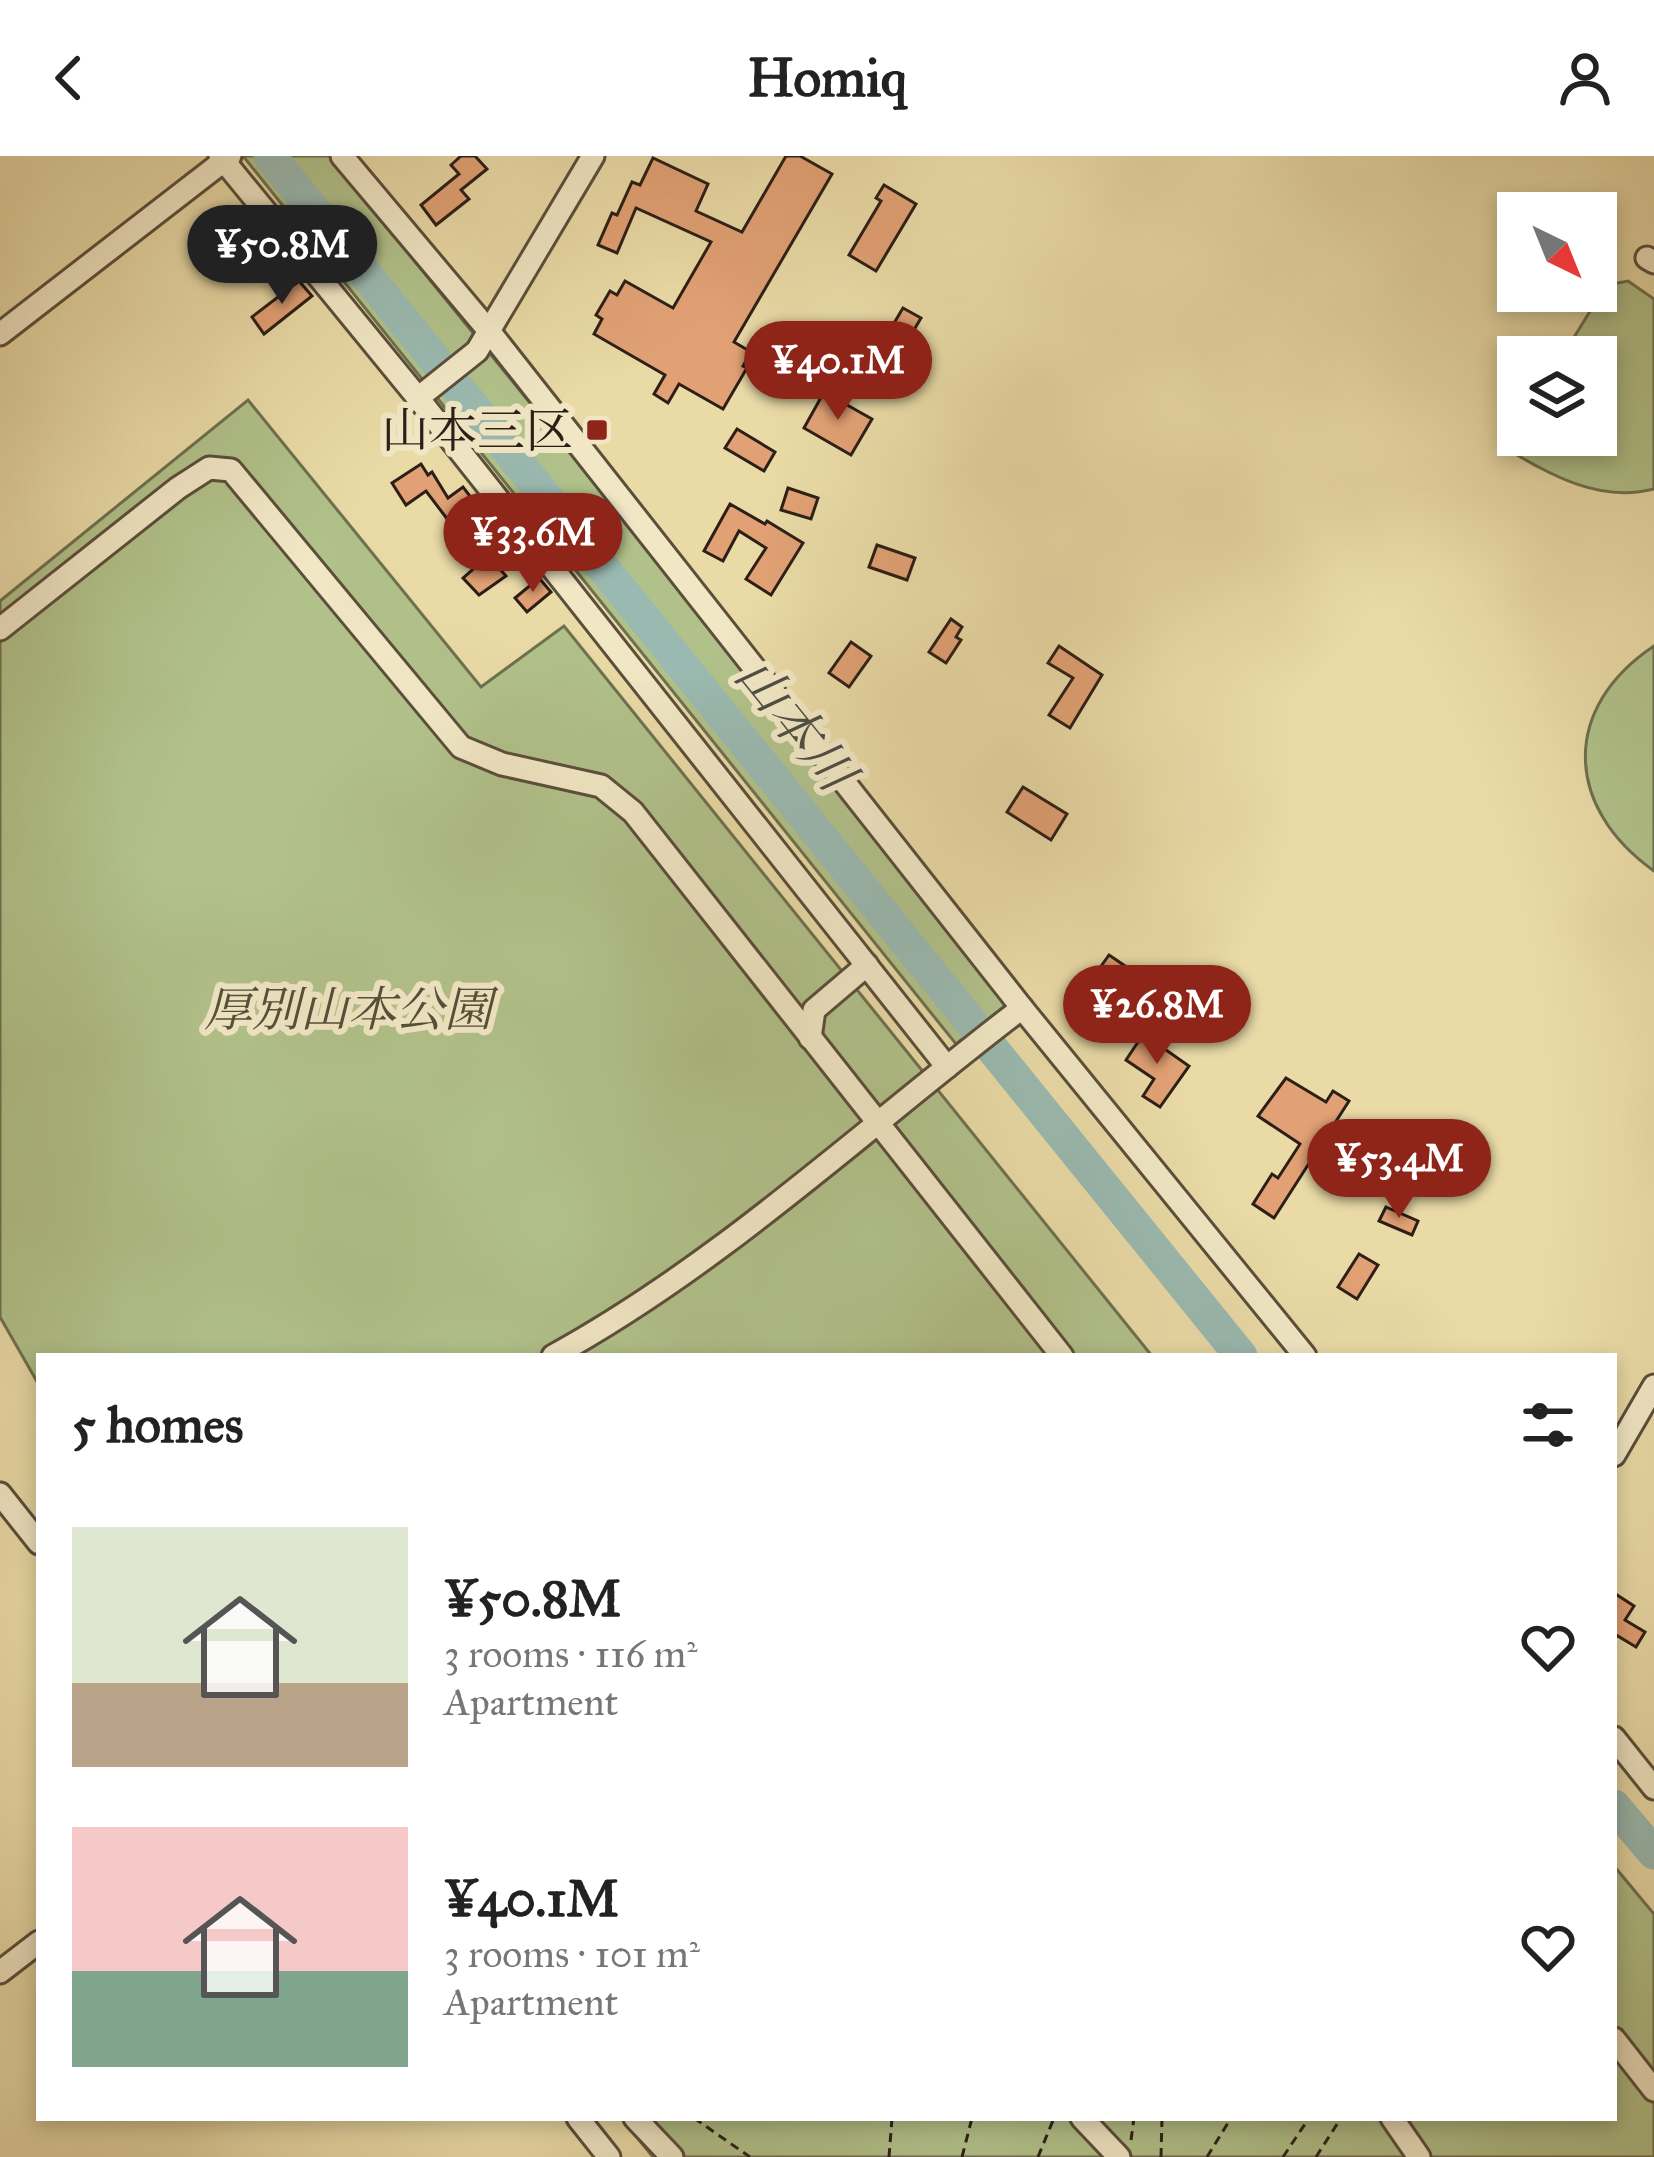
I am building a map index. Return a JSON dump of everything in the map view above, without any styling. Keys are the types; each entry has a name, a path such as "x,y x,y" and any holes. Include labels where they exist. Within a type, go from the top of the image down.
{"street":[{"path":"342,156 489,332 1022,1008 1303,1353"},
{"path":"423,394 477,351 592,156"},
{"path":"0,334 225,158 423,394 867,965 953,1062"},
{"path":"0,629 178,488 209,468 231,470 461,746 502,764 601,786 633,812 1060,1353"},
{"path":"810,1037 814,1010 867,965"},
{"path":"559,1353 621,1318 697,1264 1022,1008"},
{"path":"1617,1450 1654,1386"},
{"path":"0,1494 36,1539"},
{"path":"1617,1742 1654,1788"},
{"path":"0,1972 36,1944"},
{"path":"1617,2043 1654,2090"},
{"path":"580,2121 609,2157"},
{"path":"637,2121 672,2157"},
{"path":"1086,2121 1124,2152"},
{"path":"1394,2121 1419,2157"}],"path":[{"path":"698,2121 750,2157"},
{"path":"887,2121 892,2126"},
{"path":"889,2157 892,2121"},
{"path":"962,2157 971,2121"},
{"path":"1038,2157 1053,2121"},
{"path":"1124,2152 1133,2121"},
{"path":"1161,2157 1162,2121"},
{"path":"1207,2157 1229,2121"},
{"path":"1283,2157 1307,2121"},
{"path":"1316,2157 1339,2121"}],"green space":[{"path":"243,156 329,156 1015,999 956,1044"},
{"path":"1628,281 1654,299 1654,489 1634,492 1576,484 1520,456 1617,456 1617,336 1575,336 1590,312 1617,312 1617,283"},
{"name":"厚別山本公園","path":"248,400 481,687 564,626 1150,1353 36,1353 36,1380 0,1317 0,601"},
{"path":"1654,646 1654,871 1624,846 1603,818 1590,788 1585,758 1589,728 1602,698"},
{"path":"1617,1870 1654,1914 1654,2157 653,2157 623,2121 1617,2121"}],"building":[{"path":"461,156 475,156 487,169 461,190 469,199 436,225 421,205 459,174 451,165"},
{"path":"786,156 800,156 832,174 734,342 751,352 743,366 747,368 723,409 679,384 668,403 654,394 665,375 594,334 602,319 596,315 610,291 617,295 625,281 673,308 711,242 636,208 617,253 598,245 612,213 617,215 632,182 640,185 653,158 708,184 696,211 742,232"},
{"path":"884,185 916,204 876,271 849,255 881,201 876,198"},
{"path":"299,281 312,296 264,334 252,317"},
{"path":"903,308 921,318 905,345 887,335"},
{"path":"824,392 872,419 851,455 804,428"},
{"path":"737,429 775,452 764,471 725,448"},
{"path":"421,464 428,475 432,472 448,498 463,487 473,500 448,520 426,491 406,505 392,483"},
{"path":"788,488 818,498 811,519 781,510"},
{"path":"730,504 803,543 771,595 746,579 766,548 739,531 723,561 704,551"},
{"path":"877,545 915,558 907,580 869,567"},
{"path":"488,556 506,576 479,595 463,578"},
{"path":"539,578 551,592 527,612 515,598"},
{"path":"951,619 962,627 956,637 961,640 946,663 929,652"},
{"path":"851,642 871,656 849,687 829,673"},
{"path":"1059,646 1102,675 1070,728 1049,715 1073,678 1048,663"},
{"path":"1023,787 1067,814 1051,840 1007,812"},
{"path":"1109,955 1128,968 1099,1009 1080,996"},
{"path":"1146,1030 1189,1066 1160,1107 1143,1096 1154,1079 1126,1060"},
{"path":"1286,1078 1326,1102 1333,1091 1349,1101 1274,1218 1253,1204 1272,1174 1278,1178 1300,1144 1258,1116"},
{"path":"1386,1207 1418,1221 1412,1235 1379,1221"},
{"path":"1359,1254 1378,1265 1357,1299 1338,1287"},
{"path":"1617,1595 1634,1606 1625,1620 1645,1632 1636,1647 1617,1636"}],"waterway":[{"name":"山本川","path":"270,156 1239,1353"},
{"name":"山本川","path":"1617,1810 1654,1853"}],"place":[{"name":"山本三区","path":"597,430"}]}
